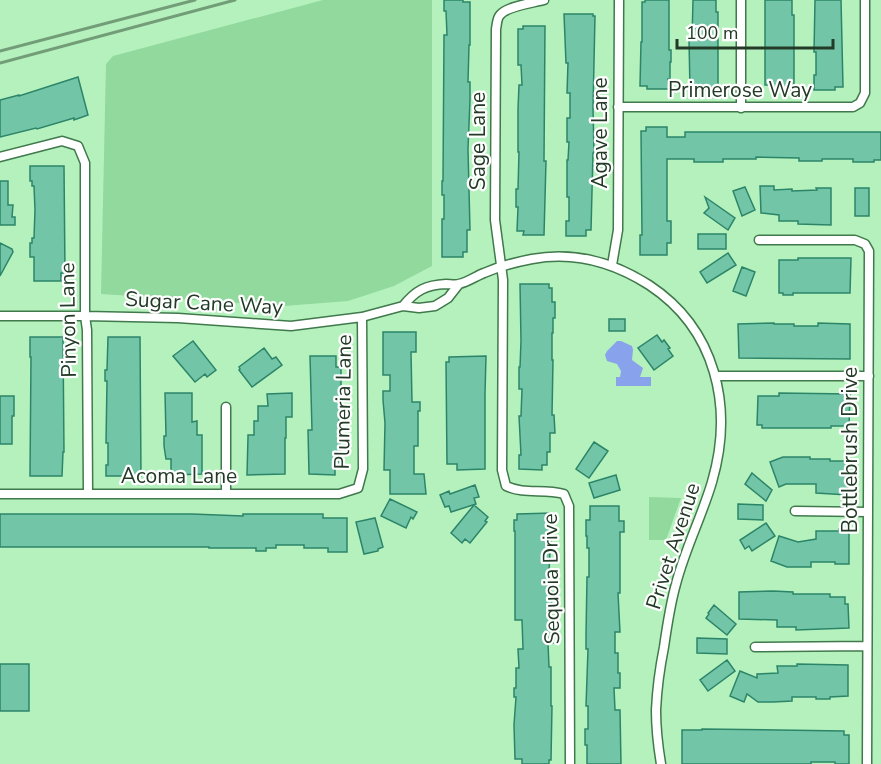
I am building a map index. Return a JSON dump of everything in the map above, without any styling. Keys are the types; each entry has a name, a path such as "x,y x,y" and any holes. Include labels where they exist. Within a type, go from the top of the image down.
{"street":[{"name":"Sage Lane","path":"502,266 495,220 496,29 499,16 504,12 544,0"},
{"name":"Agave Lane","path":"612,265 618,230 619,0"},
{"path":"741,0 741,108"},
{"name":"Primerose Way","path":"618,107 853,107 860,103 865,93 865,0"},
{"name":"Pinyon Lane","path":"0,157 62,141 78,146 85,163 87,494"},
{"name":"Bottlebrush Drive","path":"759,240 855,240 865,244 869,251 867,764"},
{"name":"Sugar Cane Way","path":"403,306 414,294 428,286 459,284 502,266 531,259 559,256 584,258 612,265 634,276 676,307 698,336 716,376"},
{"name":"Sequoia Drive","path":"502,266 502,470 506,486 516,491 553,491 564,494 569,506 570,764"},
{"name":"Sugar Cane Way","path":"0,316 178,318 291,326 362,317 403,306 419,308 435,306 448,297 459,284"},
{"name":"Plumeria Lane","path":"358,488 363,469 362,317"},
{"path":"716,376 869,376"},
{"name":"Privet Avenue","path":"661,764 656,709 662,654 675,585 712,483 717,462 722,425 720,393 716,376"},
{"path":"226,407 226,494"},
{"name":"Acoma Lane","path":"0,494 339,494 358,488"},
{"path":"795,511 868,512"},
{"path":"755,647 867,646"}],"green space":[{"path":"323,0 432,0 432,266 394,286 348,301 284,306 101,294 106,64 113,56"},
{"path":"649,497 681,498 666,540 649,540"}],"water":[{"path":"617,341 632,346 632,360 643,368 640,377 651,377 651,386 616,386 616,377 620,377 621,371 617,364 607,361 605,355"}],"building":[{"path":"444,0 470,2 468,149 470,230 467,230 467,252 463,252 463,257 442,257 444,35 447,35"},
{"path":"669,0 671,62 669,89 647,89 647,86 640,86 642,2"},
{"path":"693,0 716,0 718,87 710,87 710,90 690,90 689,39 692,39"},
{"path":"765,0 792,0 794,90 771,90 771,85 765,85"},
{"path":"815,0 841,0 843,87 835,87 835,90 814,90 814,75 816,75"},
{"path":"564,14 593,14 595,16 591,230 586,230 586,236 566,236 566,221 569,221 567,118 570,118 570,93 567,93 568,63 566,63"},
{"path":"523,26 545,26 544,235 523,235 524,231 517,231 518,109 519,85 522,85 521,65 518,65 518,29 523,29"},
{"path":"78,77 88,115 0,137 0,100"},
{"path":"646,127 667,127 667,137 685,137 685,132 881,132 881,160 874,160 874,162 853,162 853,159 799,161 799,158 756,157 756,159 723,159 723,162 694,162 694,159 667,159 667,221 671,221 671,243 667,243 667,255 640,255 640,235 642,235 641,131 646,131"},
{"path":"30,166 64,166 65,273 61,273 61,281 34,281 34,257 30,257 30,243 34,238 35,210"},
{"path":"0,181 8,181 8,205 13,205 12,217 15,217 15,225 0,225"},
{"path":"760,186 774,186 774,190 792,189 792,191 831,188 831,225 779,221 779,215 761,213"},
{"path":"745,187 755,210 742,216 733,191"},
{"path":"855,188 869,188 869,216 855,216"},
{"path":"705,197 735,218 728,230 704,213 709,208"},
{"path":"698,234 726,234 726,249 698,249"},
{"path":"0,243 12,249 13,252 0,276"},
{"path":"728,253 736,265 707,283 700,272"},
{"path":"798,258 851,258 850,293 783,295 779,293 779,260 798,260"},
{"path":"742,267 755,272 746,296 733,291"},
{"path":"520,284 549,284 549,288 552,288 552,302 555,302 552,333 552,415 554,415 555,433 550,433 550,452 547,452 547,465 542,465 542,470 519,469 519,455 521,455 519,416 521,416 522,389 519,389"},
{"path":"609,319 625,319 625,331 609,331"},
{"path":"818,323 850,324 850,359 739,358 738,324 794,324 794,326 818,326"},
{"path":"383,332 416,332 416,352 411,352 412,402 420,402 420,411 418,411 418,446 414,446 414,474 424,474 426,494 390,494 390,470 384,470 383,391 390,391 390,375 383,375"},
{"path":"657,335 662,342 664,340 673,356 654,370 638,348"},
{"path":"30,337 63,337 64,452 62,476 30,476"},
{"path":"108,337 140,337 141,476 106,476 108,443 106,443 107,381 105,381 105,370 107,370"},
{"path":"193,341 216,370 207,377 205,374 195,382 173,356"},
{"path":"264,348 272,359 276,357 282,365 252,387 239,367"},
{"path":"310,356 336,356 336,367 341,367 340,451 339,466 335,466 335,475 309,474 308,430 312,430"},
{"path":"486,356 485,469 457,470 457,464 447,464 446,362 449,362 449,357"},
{"path":"165,393 192,393 192,422 197,421 197,435 202,435 202,474 171,475 171,459 166,459 164,446 164,436 166,436"},
{"path":"292,393 292,417 286,417 285,474 247,475 248,435 254,435 254,421 258,421 258,406 268,406 267,394"},
{"path":"779,393 850,394 849,426 762,428 762,425 757,425 758,396 779,396"},
{"path":"0,396 14,396 12,444 0,444"},
{"path":"594,442 608,451 589,478 576,469"},
{"path":"783,457 849,461 848,495 816,493 816,484 786,484 779,487 770,462"},
{"path":"752,473 772,490 766,501 745,484"},
{"path":"616,475 620,490 594,498 589,483"},
{"path":"475,485 479,497 474,498 476,504 451,512 449,506 445,507 440,495"},
{"path":"390,499 417,512 413,519 411,517 406,528 381,516"},
{"path":"738,504 763,505 763,520 738,519"},
{"path":"474,505 488,517 485,521 487,522 470,543 465,539 462,543 451,533"},
{"path":"590,506 619,506 619,521 624,521 624,532 620,532 620,593 618,593 620,632 615,632 615,653 618,653 620,688 614,688 615,710 620,710 621,764 587,764 585,729 588,729 586,635 589,548 587,548 586,520 590,520"},
{"path":"552,513 549,571 551,571 551,592 553,592 551,608 553,643 548,643 552,706 551,760 549,764 522,764 522,759 515,759 516,697 514,697 514,688 516,688 516,668 519,668 518,649 523,649 522,620 515,620 514,520 517,520 517,514"},
{"path":"0,514 243,516 243,514 323,514 323,518 347,518 347,552 328,552 328,548 304,548 304,545 276,545 276,548 266,548 266,551 256,551 256,548 209,547 0,547"},
{"path":"375,518 383,547 378,551 364,554 356,522"},
{"path":"766,523 775,536 752,551 749,546 745,549 740,540"},
{"path":"839,529 849,529 849,564 811,562 811,567 787,567 771,561 779,536 798,542 816,539 816,531 839,531"},
{"path":"773,591 845,597 845,604 848,604 849,628 796,630 796,627 777,627 777,620 739,619 739,592"},
{"path":"714,605 736,624 727,635 706,618"},
{"path":"697,638 727,639 727,654 697,653"},
{"path":"727,660 735,671 708,691 700,680"},
{"path":"0,664 29,664 29,711 0,711"},
{"path":"797,664 848,665 848,696 830,697 830,699 792,697 792,701 758,702 747,694 744,702 730,696 740,671 757,678 757,674 778,673 777,666 797,666"},
{"path":"682,730 844,731 844,735 849,735 849,764 811,762 811,764 682,764"}],"railway":[{"path":"0,51 195,0"},
{"path":"0,63 235,0"}]}
